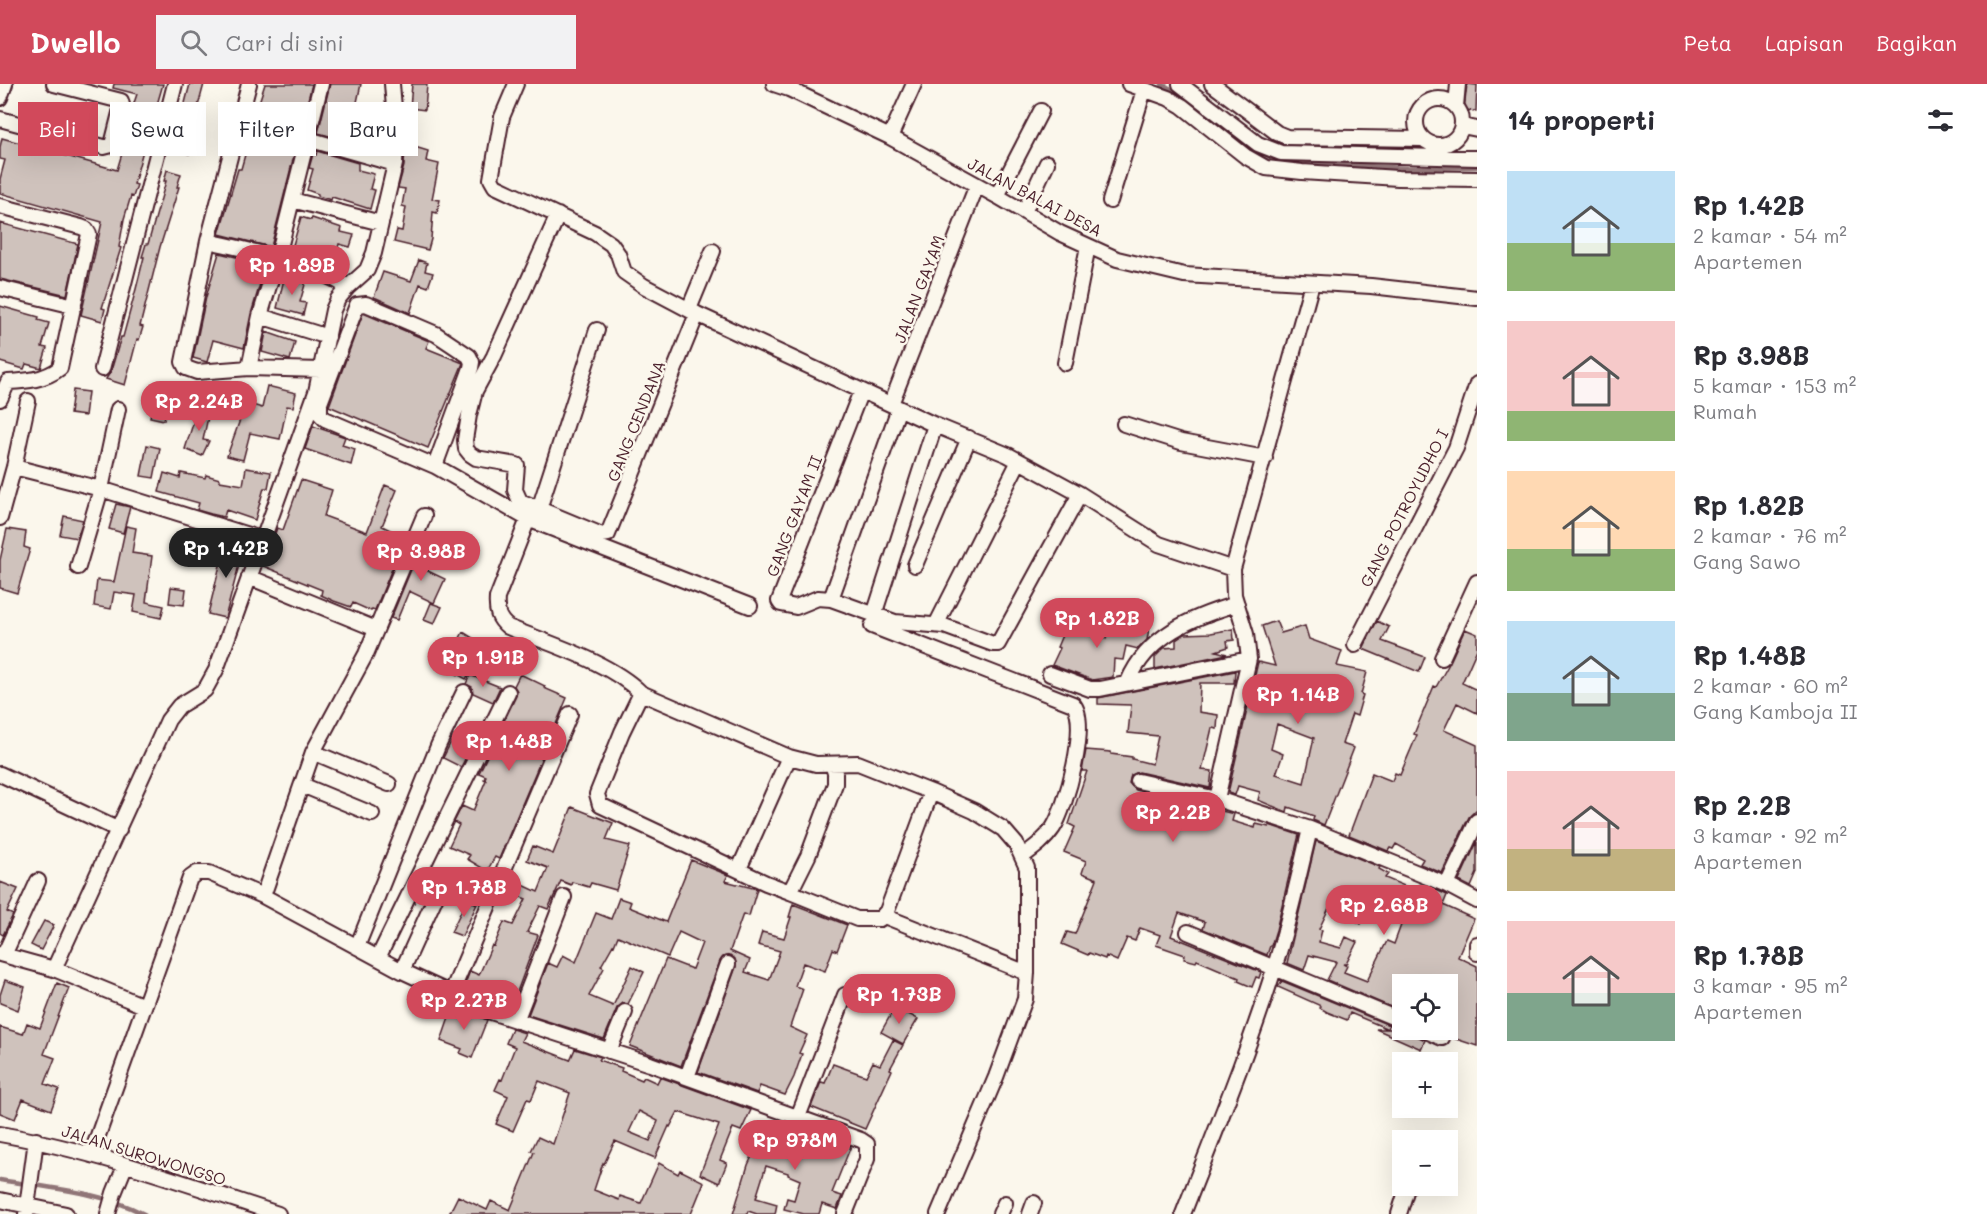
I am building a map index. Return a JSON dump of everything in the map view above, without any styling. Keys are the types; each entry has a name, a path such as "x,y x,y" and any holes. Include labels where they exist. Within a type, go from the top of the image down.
{"street":[{"path":"0,99 5,84"},
{"path":"0,119 104,147 111,145 122,105 121,101 54,84"},
{"path":"102,369 175,84"},
{"path":"249,84 208,242 183,362 186,368 192,371 207,372 249,368 321,370"},
{"path":"316,105 321,84"},
{"path":"54,969 168,720 179,706 205,690 216,670 316,392 333,310 338,299 348,287 367,270 374,253 395,164 396,131 392,84"},
{"path":"516,84 502,117 492,184 595,233 611,244 618,254 624,272 644,286 861,391 1020,461 1080,494 1159,544 1233,568"},
{"name":"JALAN BALAI DESA","path":"774,84 890,136 1059,233 1117,259 1184,274 1383,287 1477,298"},
{"path":"890,136 914,84"},
{"path":"1129,84 1144,90 1174,89 1258,144 1281,153 1477,158"},
{"path":"1212,84 1277,133 1287,136 1422,139 1433,145 1446,145 1456,138 1462,126 1460,112 1456,106 1444,99 1425,103 1415,120 1415,127 1422,139"},
{"path":"1456,106 1458,84"},
{"path":"1174,89 1182,106 1245,156 1266,168 1312,173 1477,179"},
{"path":"1110,201 1144,90"},
{"path":"997,196 1041,111"},
{"path":"1462,126 1477,129"},
{"path":"316,141 395,164"},
{"path":"249,368 260,316 304,156"},
{"path":"1024,212 1047,163"},
{"name":"JALAN GAYAM","path":"831,599 895,406 977,185"},
{"path":"292,200 381,223"},
{"path":"0,206 86,229 89,234 60,368 40,378 4,381 0,399"},
{"path":"558,215 494,356 475,391 465,440 466,449 476,458 517,465 515,490 517,498 539,509 597,330"},
{"path":"208,242 278,256 335,279 348,287"},
{"path":"1065,363 1088,246"},
{"name":"GANG CENDANA","path":"539,509 602,535 608,534 693,311 712,250"},
{"path":"1217,799 1249,658 1246,634 1232,581 1233,568 1312,283"},
{"path":"0,288 74,306"},
{"path":"435,466 472,362 465,352 436,334 361,303 355,310 320,403 320,414 325,419 435,466 528,519 750,606"},
{"path":"260,316 328,337"},
{"name":"GANG POTROYUDHO I","path":"1355,645 1456,448 1477,384"},
{"name":"GANG GAYAM II","path":"861,391 780,604 796,606 818,598 831,599 873,620 948,627 998,644 1080,494"},
{"path":"0,518 28,401"},
{"path":"78,567 101,489 118,409"},
{"path":"1124,424 1180,442 1265,458"},
{"path":"935,425 873,620 1072,704 1077,709 1079,720 1075,761 1063,807 1054,827 1043,840 1023,856"},
{"path":"915,565 969,438"},
{"path":"936,625 1020,461"},
{"path":"14,467 101,489 264,540"},
{"path":"263,896 314,752 366,654 424,516"},
{"path":"528,519 497,598 496,608 500,621 508,627 612,671 630,682 641,693 789,757 816,764 858,763 931,792 1004,829 1023,856 1027,868 1025,999 996,1077 938,1214"},
{"path":"249,577 376,629"},
{"path":"1442,658 1477,582"},
{"path":"1128,682 1140,658 1165,636 1205,613 1237,604"},
{"path":"1050,674 1090,689 1100,689 1249,658"},
{"path":"357,947 438,746 464,692"},
{"path":"378,958 508,692"},
{"path":"641,693 622,732 597,794 597,801 600,805 766,883 857,919 871,920 884,916 931,792"},
{"path":"451,994 570,714"},
{"path":"314,752 389,784"},
{"path":"739,869 789,757"},
{"path":"790,892 808,856 835,784 832,764"},
{"path":"0,774 119,830"},
{"path":"1138,781 1217,799 1310,829 1447,885 1477,901"},
{"path":"302,785 372,814"},
{"path":"1447,885 1477,821"},
{"path":"1183,1214 1225,1109 1275,967 1310,829"},
{"path":"91,1155 190,878 197,873 208,873 263,896 402,971 491,1012 687,1077 861,1140 867,1144 867,1159 845,1214"},
{"path":"38,881 2,954 54,969 144,1006"},
{"path":"402,971 440,887"},
{"path":"516,1021 564,897"},
{"path":"884,916 1027,973"},
{"path":"1188,932 1392,1017"},
{"path":"1477,944 1477,953"},
{"path":"687,1077 728,964"},
{"path":"798,1117 845,995"},
{"path":"609,1051 625,1012"},
{"name":"JALAN SUROWONGSO","path":"0,1134 36,1140 91,1155 278,1214"},
{"path":"27,1204 36,1140"},
{"path":"108,1213 125,1166"},
{"path":"1399,1214 1405,1196"},
{"path":"0,1200 66,1214"}],"building":[{"path":"114,84 163,84 158,102 134,102 137,94 113,88"},
{"path":"190,84 204,84 199,102 185,102"},
{"path":"265,84 312,84 307,102 259,102"},
{"path":"330,84 361,84 357,102 328,102 328,136 318,133"},
{"path":"412,84 427,84 425,110 418,109 418,102 410,102"},
{"path":"1467,84 1477,85 1476,111 1464,110"},
{"path":"2,138 18,142 18,156 67,156 117,170 121,156 141,156 134,184 137,185 124,219 119,247 121,248 102,308 105,309 102,321 81,315 102,222 0,193 0,179 5,160 0,159"},
{"path":"418,148 428,151 426,161 439,164 432,199 440,200 437,213 433,212 428,250 394,242 397,230 402,231 406,207 402,206 405,189 398,188 404,156 418,156"},
{"path":"317,151 358,163 358,170 374,174 370,189 375,190 370,209 332,197 331,200 307,190 313,169 309,168 312,156 316,155"},
{"path":"245,156 294,156 271,247 219,234 238,169 241,169"},
{"path":"167,170 181,174 177,187 179,187 160,247 140,326 143,327 139,340 137,339 125,385 106,379 111,371 121,337 123,337 144,257 142,257 146,244 148,244"},
{"path":"301,217 311,220 312,218 342,228 341,232 354,235 350,247 339,244 333,265 291,252"},
{"path":"0,223 78,244 67,295 0,279"},
{"path":"219,253 266,264 251,314 244,348 213,340 207,362 193,358 206,297"},
{"path":"419,260 427,263 425,271 433,273 428,287 420,284 410,313 374,297 383,272 411,281"},
{"path":"285,275 306,281 300,302 306,303 303,315 277,308"},
{"path":"0,306 39,317 38,320 49,323 42,347 47,348 41,368 26,364 24,369 0,362"},
{"path":"363,313 429,341 426,348 463,363 428,448 329,406"},
{"path":"266,332 295,342 290,360 262,352"},
{"path":"267,386 296,393 293,407 287,406 280,439 250,433 243,460 227,456 246,403 262,408"},
{"path":"156,389 170,392 164,420 150,417"},
{"path":"73,390 88,392 85,416 70,414"},
{"path":"199,405 210,408 203,440 209,441 202,456 185,449"},
{"path":"313,426 345,437 342,445 355,449 351,465 305,449"},
{"path":"147,445 160,448 154,478 141,476"},
{"path":"246,468 271,472 268,488 264,488 255,520 226,510 224,517 197,510 199,503 159,492 164,473 180,478 181,473 205,478 206,475 220,479 220,481 243,485"},
{"path":"301,480 332,490 324,516 367,532 385,485 397,490 382,526 405,537 375,610 371,611 353,603 351,607 334,601 321,595 322,590 263,566 277,528 283,530"},
{"path":"116,504 130,507 123,533 109,529"},
{"path":"64,516 83,520 77,538 60,535"},
{"path":"126,526 136,528 132,553 152,556 146,602 164,606 161,618 133,612 136,595 114,592 111,609 94,606 97,580 114,582"},
{"path":"7,529 26,532 24,547 30,549 17,593 0,588 0,560"},
{"path":"226,541 244,546 225,618 208,614"},
{"path":"420,548 434,553 428,571 445,579 434,603 409,591 397,620 391,618"},
{"path":"171,587 186,589 184,605 169,603"},
{"path":"431,603 442,607 434,624 424,620"},
{"path":"1127,619 1150,623 1147,640 1138,649 1126,646 1123,660 1114,659 1113,677 1092,680 1052,665 1068,621 1106,639 1108,631 1124,635"},
{"path":"1276,621 1281,633 1305,626 1309,639 1342,651 1337,666 1367,672 1357,716 1352,714 1342,744 1354,748 1324,825 1313,820 1314,816 1288,807 1287,812 1258,800 1260,792 1238,786 1235,795 1228,793 1258,662 1275,666 1262,626","holes":["1277,724 1314,738 1304,783 1276,774 1283,754 1271,749"]},
{"path":"1377,621 1389,627 1382,641 1425,657 1419,672 1363,649"},
{"path":"1233,629 1234,640 1227,641 1228,647 1216,651 1227,654 1155,669 1155,657 1164,648 1176,647 1176,640 1185,634"},
{"path":"1465,629 1477,634 1477,649 1462,683 1477,690 1477,713 1457,703 1444,730 1477,745 1477,809 1469,817 1442,873 1420,864 1423,859 1396,844 1388,851 1349,835 1372,773 1392,781 1395,773 1400,775 1434,686 1436,687 1450,662"},
{"path":"463,632 484,645 466,679 449,670 457,654 453,652"},
{"path":"1235,671 1234,683 1200,683 1199,712 1218,715 1217,729 1212,728 1202,770 1212,771 1210,788 1139,772 1131,775 1129,783 1136,790 1234,814 1232,821 1255,828 1256,824 1269,827 1269,825 1299,835 1276,930 1267,955 1203,929 1205,922 1179,913 1171,936 1261,972 1259,978 1256,977 1252,987 1238,981 1239,978 1197,960 1196,962 1184,959 1185,955 1156,945 1160,935 1140,928 1135,941 1127,938 1117,961 1106,956 1105,959 1089,953 1088,955 1062,944 1067,932 1075,934 1097,879 1082,873 1086,861 1064,852 1075,827 1069,824 1087,771 1082,771 1086,750 1111,752 1111,754 1132,757 1132,759 1152,764 1158,736 1128,733 1131,705 1098,704 1098,698"},
{"path":"520,674 567,698 499,859 495,857 487,871 467,859 470,855 449,846 459,825 454,822 462,806 473,811 486,780 484,779 486,776 479,773 516,696 517,691 514,686"},
{"path":"470,675 500,687 493,702 473,693 472,687 466,684"},
{"path":"454,736 472,745 461,767 443,758"},
{"path":"572,807 613,823 606,840 630,846 616,890 591,883 589,887 572,882 571,885 561,881 548,909 540,906 527,932 538,935 511,1008 463,989 470,971 479,975 504,922 513,925 526,899 516,895 521,884 538,892 548,868 527,860 533,846 553,854"},
{"path":"1316,841 1380,867 1379,869 1388,874 1385,878 1426,895 1429,887 1443,893 1447,895 1443,905 1474,919 1458,957 1477,966 1477,1046 1458,1040 1458,974 1392,974 1392,1008 1327,980 1336,962 1309,955 1304,970 1287,963","holes":["1371,905 1404,917 1394,944 1387,941 1367,981 1344,972 1347,966 1343,964 1346,964 1357,942 1346,937 1341,948 1319,942 1322,930 1319,929 1330,906 1350,915 1349,917 1361,924"]},
{"path":"1477,842 1477,873 1471,887 1459,881"},
{"path":"691,860 728,875 725,881 757,889 749,916 743,914 730,951 750,960 745,972 769,980 780,951 758,945 762,932 784,938 793,904 847,925 837,951 833,949 825,971 803,963 795,986 803,989 790,1027 807,1035 799,1053 802,1054 794,1077 785,1095 760,1086 757,1093 698,1072 736,967 735,959 730,955 723,957 720,961 681,1066 630,1046 666,959 692,969 702,943 679,932 668,957 618,936 601,966 604,968 589,996 613,1006 632,966 644,972 628,1004 623,1003 617,1008 604,1039 528,1015 548,963 557,967 563,955 576,962 596,913 611,919 619,898 631,902 629,907 666,922"},
{"path":"0,882 18,889 7,912 13,915 3,935 0,933"},
{"path":"467,899 477,904 462,936 451,932"},
{"path":"44,921 54,925 41,950 31,945"},
{"path":"5,980 25,987 18,1010 0,1003"},
{"path":"1282,981 1389,1025 1388,1029 1350,1013 1347,1020 1327,1012 1320,1008 1321,1006 1278,987"},
{"path":"57,983 69,988 44,1054 55,1058 45,1084 59,1089 51,1110 23,1099 15,1119 0,1113 0,1027 23,1034 27,1023 40,1028"},
{"path":"895,1007 918,1019 903,1044 881,1032"},
{"path":"452,1009 465,1013 466,1011 487,1020 472,1058 460,1053 462,1049 441,1041"},
{"path":"512,1029 525,1033 521,1041 570,1060 575,1049 601,1057 599,1060 622,1068 621,1071 642,1080 644,1077 657,1083 660,1077 751,1110 741,1131 733,1128 720,1160 727,1163 719,1183 700,1174 719,1125 678,1112 655,1158 615,1141 603,1163 594,1190 619,1200 620,1196 641,1203 659,1163 678,1174 680,1170 704,1182 691,1214 449,1214 458,1196 487,1210 491,1201 510,1210 538,1137 553,1144 570,1093 539,1081 531,1100 527,1099 513,1131 496,1124 508,1096 495,1090 500,1079 502,1080 515,1047 506,1043","holes":["639,1111 658,1121 650,1141 629,1132"]},
{"path":"1376,1029 1392,1029 1392,1036"},
{"path":"893,1040 903,1045 890,1069 892,1070 865,1129 811,1107 821,1082 825,1083 833,1064 866,1076 873,1062 880,1065"},
{"path":"1401,1040 1425,1040 1421,1049"},
{"path":"761,1124 800,1141 804,1129 851,1146 832,1193 842,1196 837,1209 822,1204 819,1214 804,1214 784,1209 787,1198 794,1200 800,1180 788,1173 766,1166 756,1198 777,1204 775,1214 757,1214 748,1211 747,1214 733,1214 748,1165 760,1139 757,1137"}],"waterway":[{"path":"1162,84 1191,100"},
{"path":"1207,113 1250,151 1282,162 1407,168 1477,167"},
{"path":"0,1180 92,1195 144,1214"}]}
